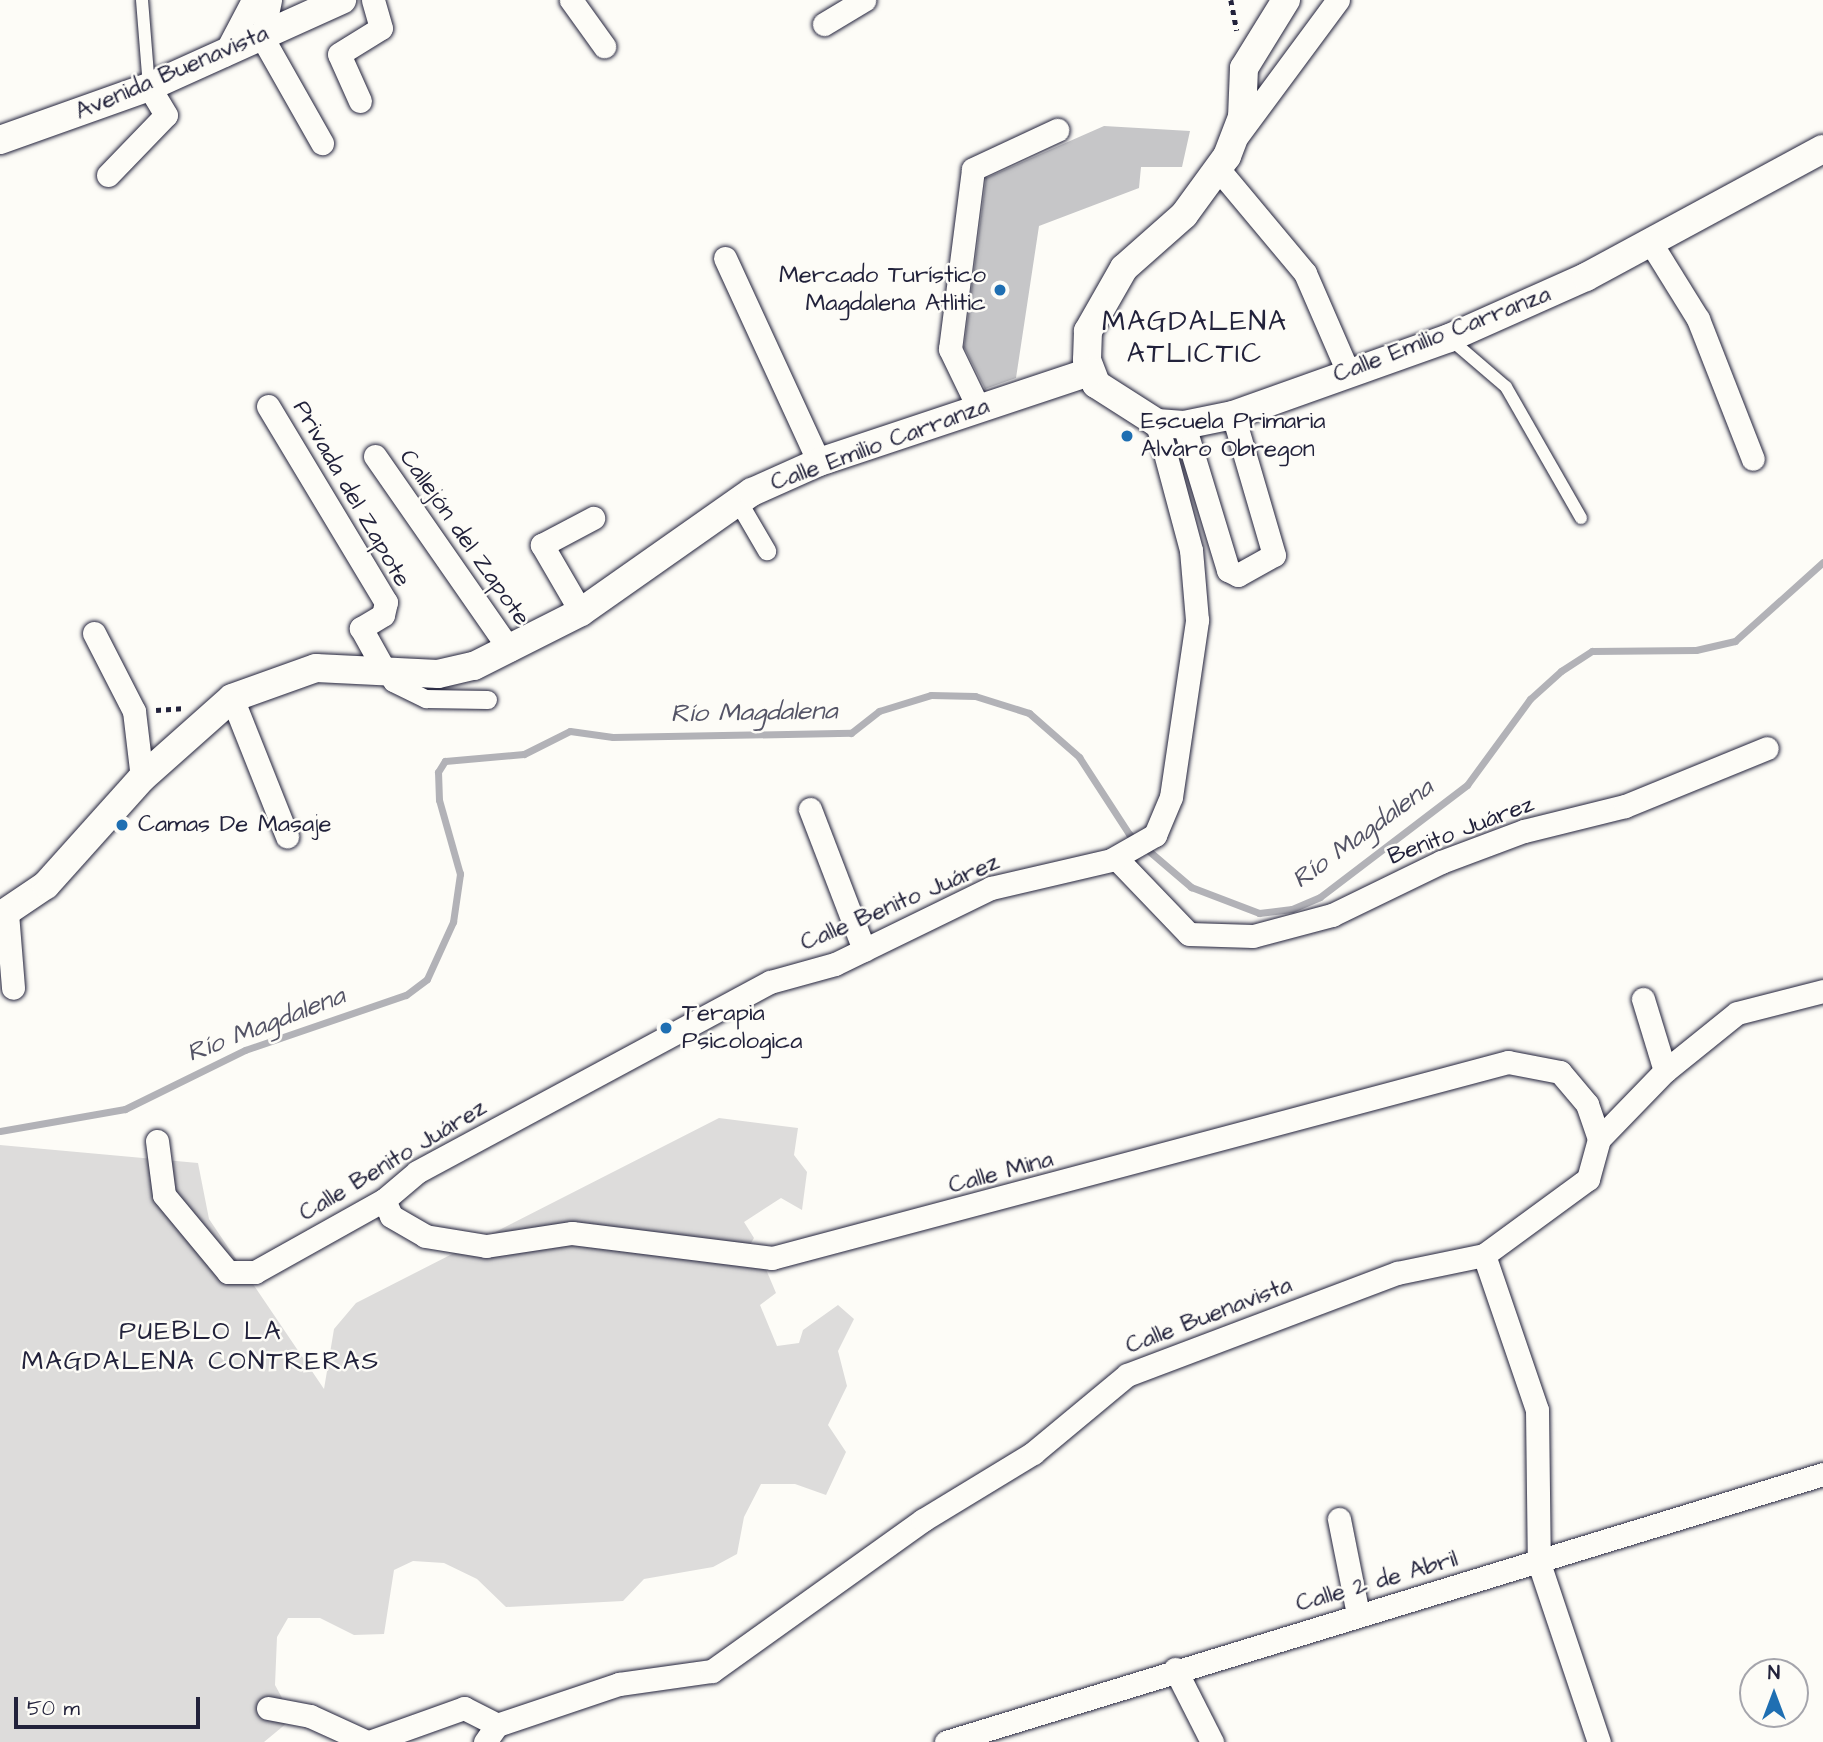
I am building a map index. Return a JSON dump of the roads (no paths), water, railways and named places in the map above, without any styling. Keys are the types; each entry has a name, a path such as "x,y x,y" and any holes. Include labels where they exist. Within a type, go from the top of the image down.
{"street":[{"path":"224,55 253,0"},
{"path":"270,0 262,37 321,143"},
{"name":"Avenida Buenavista","path":"0,140 149,87 342,0"},
{"path":"360,101 339,54 381,28 373,0"},
{"path":"571,0 604,46"},
{"path":"824,24 864,0"},
{"path":"1234,141 1244,68 1286,0"},
{"path":"1233,415 1274,555 1238,575 1228,570 1171,424 1102,391 1090,372 1086,347 1101,301 1219,170 1234,141 1338,0"},
{"path":"108,175 166,115 149,87"},
{"path":"979,409 950,349 973,169 1057,130"},
{"name":"Calle Emilio Carranza","path":"1171,424 1233,415 1449,338 1586,277 1649,240 1823,149"},
{"path":"1219,170 1305,273 1348,372"},
{"path":"1649,240 1698,319 1754,460"},
{"path":"725,258 819,462"},
{"name":"Calle Emilio Carranza","path":"4,914 46,886 142,778 232,698 316,668 438,674 510,650 581,612 738,503 819,462 1090,372"},
{"name":"Privada del Zapote","path":"268,405 386,602 383,615 361,628 386,673"},
{"name":"Calle Benito Juárez","path":"157,1141 164,1195 228,1272 255,1272 384,1200 416,1172 770,982 864,950 991,888 1119,857 1155,835 1171,797 1197,620 1191,550 1171,424"},
{"name":"Callejón del Zapote","path":"375,456 510,650"},
{"path":"738,503 767,551"},
{"path":"581,612 542,545 593,518"},
{"path":"94,633 134,711 142,778"},
{"path":"386,673 393,683 426,699 488,700"},
{"path":"232,698 287,836"},
{"name":"Benito Juárez","path":"1119,857 1189,934 1253,936 1332,915 1441,862 1524,831 1625,806 1767,748"},
{"path":"810,809 864,950"},
{"path":"4,914 13,988"},
{"name":"Calle Buenavista","path":"491,1734 619,1684 712,1671 923,1520 1033,1453 1127,1375 1397,1273 1484,1255 1588,1179 1600,1139 1665,1071 1737,1013 1823,991"},
{"path":"1643,999 1665,1071"},
{"name":"Calle Mina","path":"384,1200 391,1216 425,1236 486,1246 572,1233 772,1258 1508,1062 1560,1072 1587,1104 1600,1139"},
{"path":"1484,1255 1537,1410 1539,1563 1598,1742"},
{"name":"Calle 2 de Abril","path":"946,1742 1175,1669 1539,1563 1823,1474"},
{"path":"1339,1519 1358,1614"},
{"path":"1175,1669 1212,1742"},
{"path":"268,1708 310,1716 368,1742 464,1708 491,1734"}],"lane":[{"path":"142,0 149,87"},
{"path":"1449,338 1506,387 1581,518"}],"waterway":[{"name":"Río Magdalena","path":"0,1131 125,1109 245,1050 406,995 427,979 453,922 460,874 439,800 438,772 445,761 524,754 570,731 613,737 851,733 879,711 931,695 975,696 1029,713 1079,757 1129,834 1191,887 1259,913 1292,909 1320,897 1467,785 1530,699 1561,671 1592,651 1696,650 1735,641 1823,562"}],"place":[{"name":"Mercado Turístico Magdalena Atlitic","path":"1000,290"},
{"name":"Escuela Primaria Alvaro Obregon","path":"1127,436"},
{"name":"Camas De Masaje","path":"122,825"},
{"name":"Terapia Psicologica","path":"666,1028"}],"district":[{"name":"MAGDALENA ATLICTIC","path":"1195,338"},
{"name":"PUEBLO LA MAGDALENA CONTRERAS","path":"201,1347"}]}
